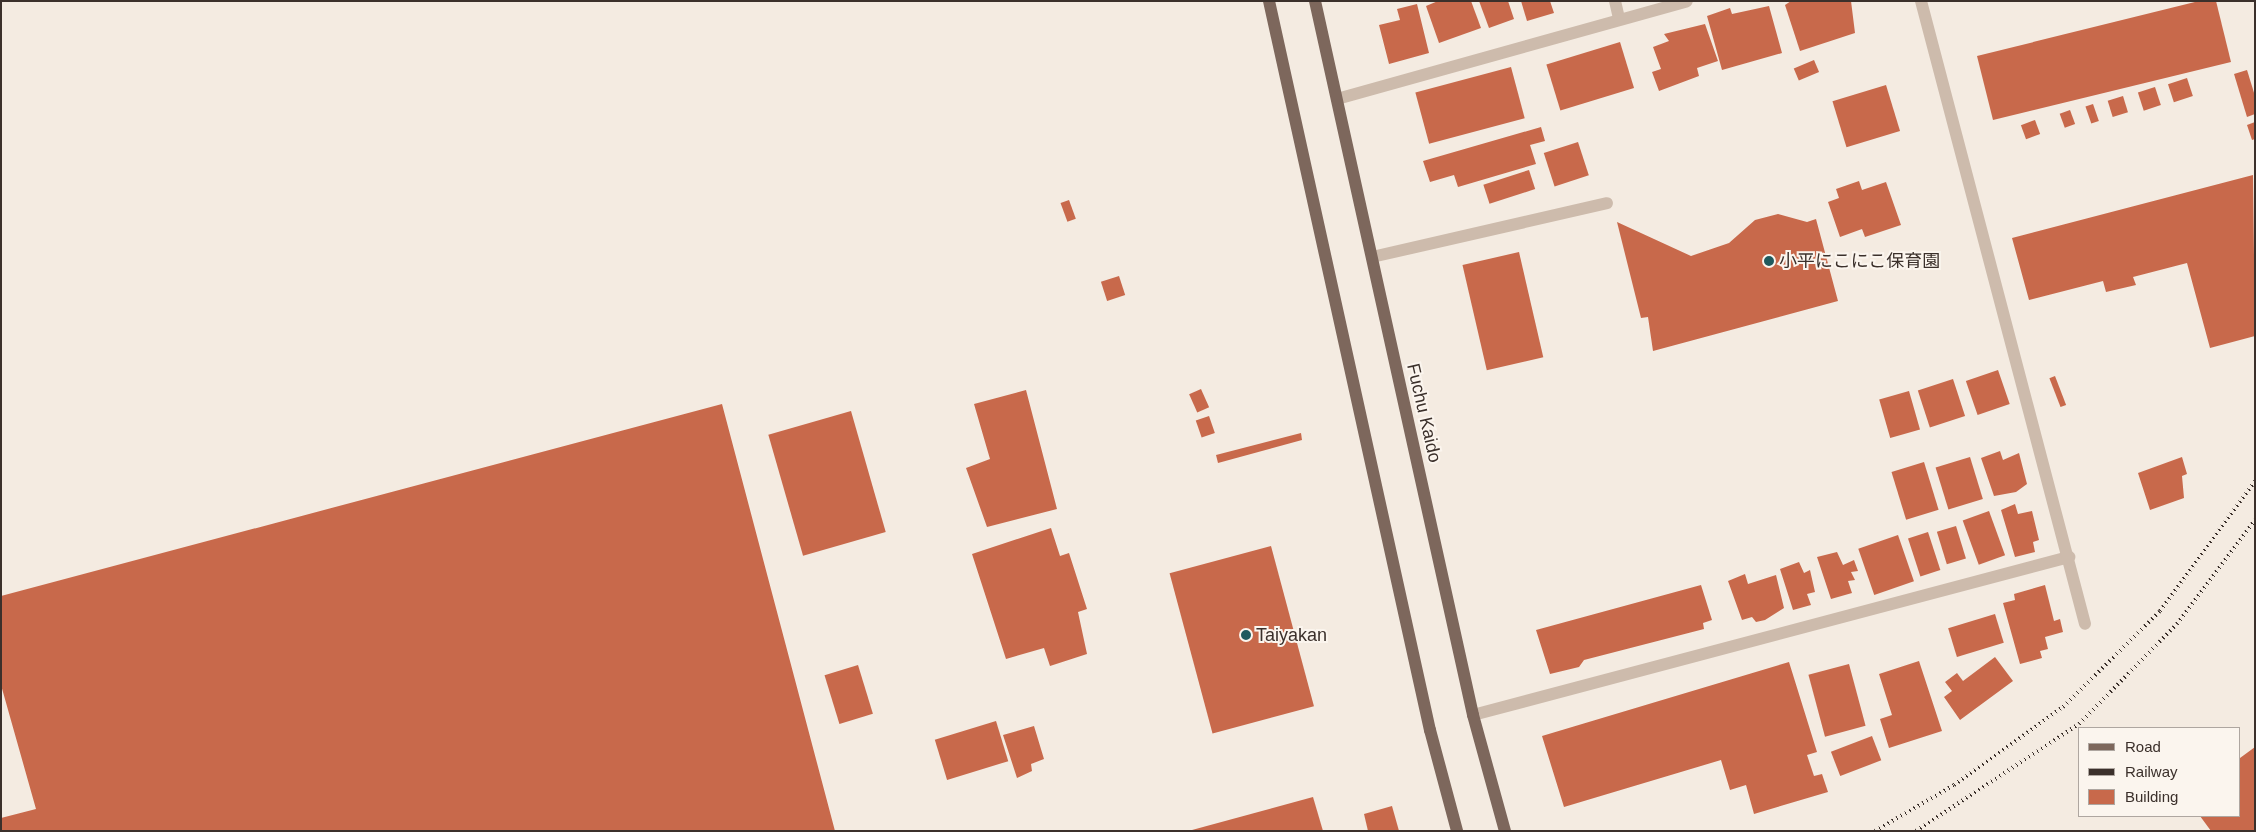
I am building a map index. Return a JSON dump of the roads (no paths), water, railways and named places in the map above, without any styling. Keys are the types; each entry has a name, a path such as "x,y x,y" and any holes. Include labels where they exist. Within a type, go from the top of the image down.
{"main road":[{"path":"1269,1 1430,730 1457,831"},
{"name":"Fuchu Kaido","path":"1315,1 1473,716 1505,831"}],"street":[{"path":"1615,1 1619,18"},
{"path":"1337,98 1619,18 1687,1"},
{"path":"1921,1 2069,557 2085,624"},
{"path":"1372,257 1607,203"},
{"path":"1473,716 2069,557"}],"railway":[{"path":"1875,831 1954,785 2063,707 2160,611 2255,481"},
{"path":"1916,831 2079,724 2177,624 2255,520"}],"place":[{"name":"小平にこにこ保育園","path":"1769,261"},
{"name":"Taiyakan","path":"1246,635"}]}
